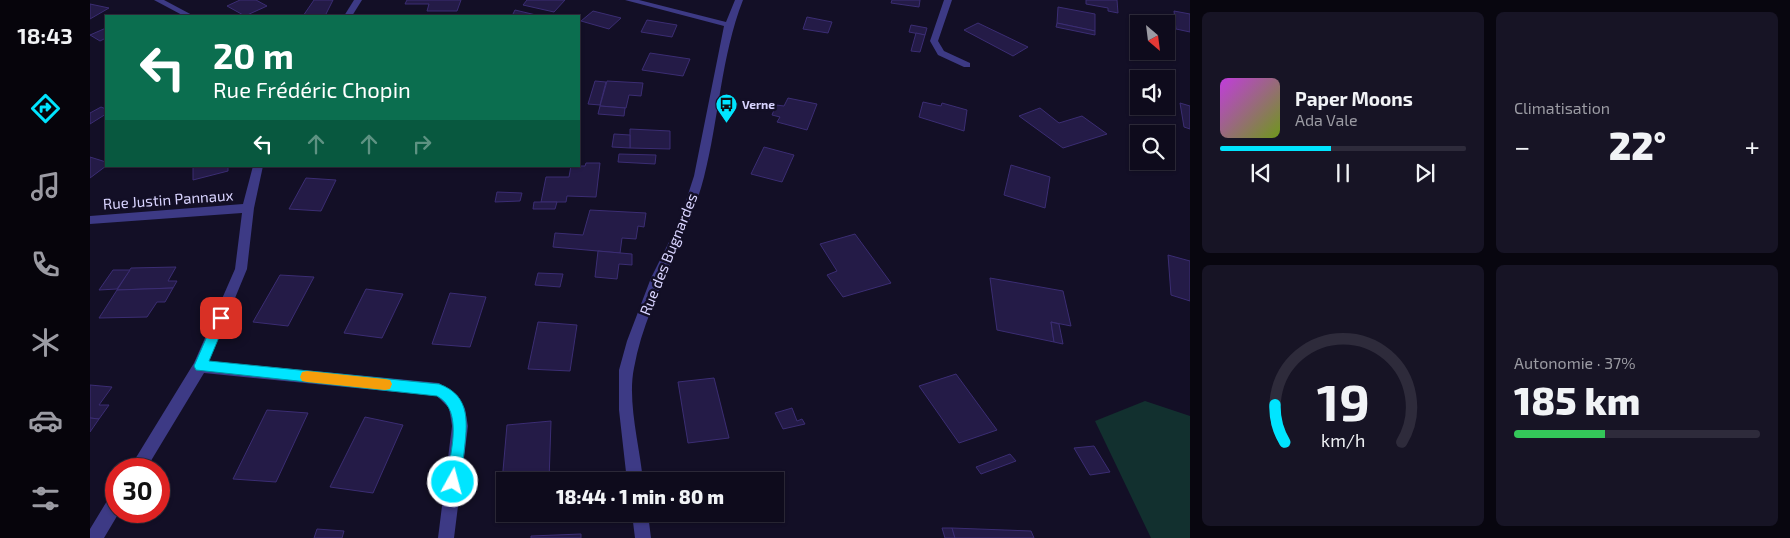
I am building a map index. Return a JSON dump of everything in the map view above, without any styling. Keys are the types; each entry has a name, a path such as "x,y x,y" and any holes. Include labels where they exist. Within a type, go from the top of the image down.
{"street":[{"path":"158,0 188,15"},
{"path":"349,15 358,0"},
{"path":"629,0 729,25"},
{"name":"Rue des Bugnardes","path":"634,472 626,410 626,370 634,341 654,287 685,222 699,176 729,25 739,0"},
{"path":"948,0 934,41 941,53 967,65"},
{"path":"144,458 200,366 241,269 248,208 258,167"},
{"name":"Rue Justin Pannaux","path":"90,220 248,208"},
{"path":"200,366 439,390 451,396 458,408 460,426 446,538"},
{"path":"94,538 105,520"},
{"path":"641,522 644,538"}],"green space":[{"path":"1145,401 1190,416 1190,538 1151,538 1095,421"}],"building":[{"path":"240,0 256,0 267,6 243,15 227,6"},
{"path":"314,0 333,0 326,15 304,15"},
{"path":"407,0 461,0 457,11 427,11 429,4 405,4"},
{"path":"527,0 565,0 554,12 523,5"},
{"path":"892,0 920,0 919,7 891,3"},
{"path":"1086,0 1117,0 1118,13 1108,11 1108,8 1086,4"},
{"path":"90,4 109,8 90,19"},
{"path":"1058,7 1095,14 1095,31 1057,23"},
{"path":"515,10 536,15 512,15"},
{"path":"593,11 621,18 609,29 581,21"},
{"path":"1174,11 1190,14 1190,32 1176,29"},
{"path":"807,17 832,22 828,33 803,29"},
{"path":"647,20 677,25 672,37 641,32"},
{"path":"978,23 1028,47 1013,56 964,30"},
{"path":"1057,23 1095,31 1095,35 1056,27"},
{"path":"911,25 927,28 925,35 909,32"},
{"path":"105,28 105,38 100,41 90,35"},
{"path":"916,33 925,35 920,52 911,51"},
{"path":"650,53 690,59 683,76 642,70"},
{"path":"595,81 606,82 600,105 588,104"},
{"path":"607,81 643,83 641,96 629,95 626,108 600,106"},
{"path":"788,98 817,104 807,130 777,122 780,117 772,115 776,105 784,106"},
{"path":"923,102 941,106 942,103 967,110 964,131 919,117"},
{"path":"1180,103 1190,106 1190,129 1184,127"},
{"path":"600,106 625,108 624,116 598,114"},
{"path":"101,107 105,109 105,115 90,124 90,113"},
{"path":"1040,108 1059,123 1082,116 1107,134 1063,148 1019,116"},
{"path":"630,129 670,131 670,149 630,148"},
{"path":"614,134 630,135 630,148 612,147"},
{"path":"764,147 794,155 782,182 751,174"},
{"path":"619,154 656,155 655,164 618,162"},
{"path":"90,157 105,162 105,167 90,178"},
{"path":"586,163 600,163 596,197 567,196 566,202 541,202 546,177 569,177 571,167 585,166"},
{"path":"1011,165 1050,177 1045,208 1004,195"},
{"path":"193,167 228,167 228,171 193,180"},
{"path":"306,178 336,180 321,211 289,209"},
{"path":"497,192 522,193 520,201 495,202"},
{"path":"534,202 557,202 555,209 533,209"},
{"path":"590,210 646,213 644,227 638,226 636,239 622,238 620,253 553,247 555,233 583,235"},
{"path":"855,234 891,283 843,297 827,275 837,271 820,244"},
{"path":"598,251 632,254 632,265 619,264 617,279 595,277"},
{"path":"1168,255 1190,261 1190,301 1171,295"},
{"path":"176,267 168,281 177,281 173,288 117,290 131,268"},
{"path":"113,270 130,270 117,289 99,290"},
{"path":"538,273 563,274 560,287 535,285"},
{"path":"280,275 314,277 288,326 253,322"},
{"path":"990,278 1063,291 1071,326 1051,322 1054,342 997,330"},
{"path":"173,288 165,302 157,302 147,317 99,318 117,290"},
{"path":"366,289 403,294 382,338 344,333"},
{"path":"450,293 486,297 470,347 432,344"},
{"path":"538,322 577,325 570,371 528,369"},
{"path":"1051,322 1059,324 1063,344 1054,342"},
{"path":"956,374 997,430 959,443 919,386"},
{"path":"714,378 729,438 688,443 678,382"},
{"path":"90,385 112,387 99,405 109,405 99,419 90,418"},
{"path":"792,408 797,421 802,419 805,424 783,429 775,413"},
{"path":"267,410 308,413 276,482 233,479"},
{"path":"365,417 403,425 373,493 330,487"},
{"path":"90,418 99,419 90,432"},
{"path":"551,421 549,472 503,472 507,425"},
{"path":"1094,446 1110,472 1090,475 1074,448"},
{"path":"1010,454 1016,461 981,474 976,467"},
{"path":"942,528 952,528 955,538 945,538"},
{"path":"952,528 1031,531 1034,538 955,538"},
{"path":"317,529 344,531 342,538 314,538"},
{"path":"581,534 581,538 531,538 531,536"}],"slow traffic":[{"path":"307,377 385,384"}],"place":[{"name":"Verne","path":"726,123"}],"route":[{"path":"221,318 200,366 439,390 451,396 458,408 460,426 453,482"}]}
